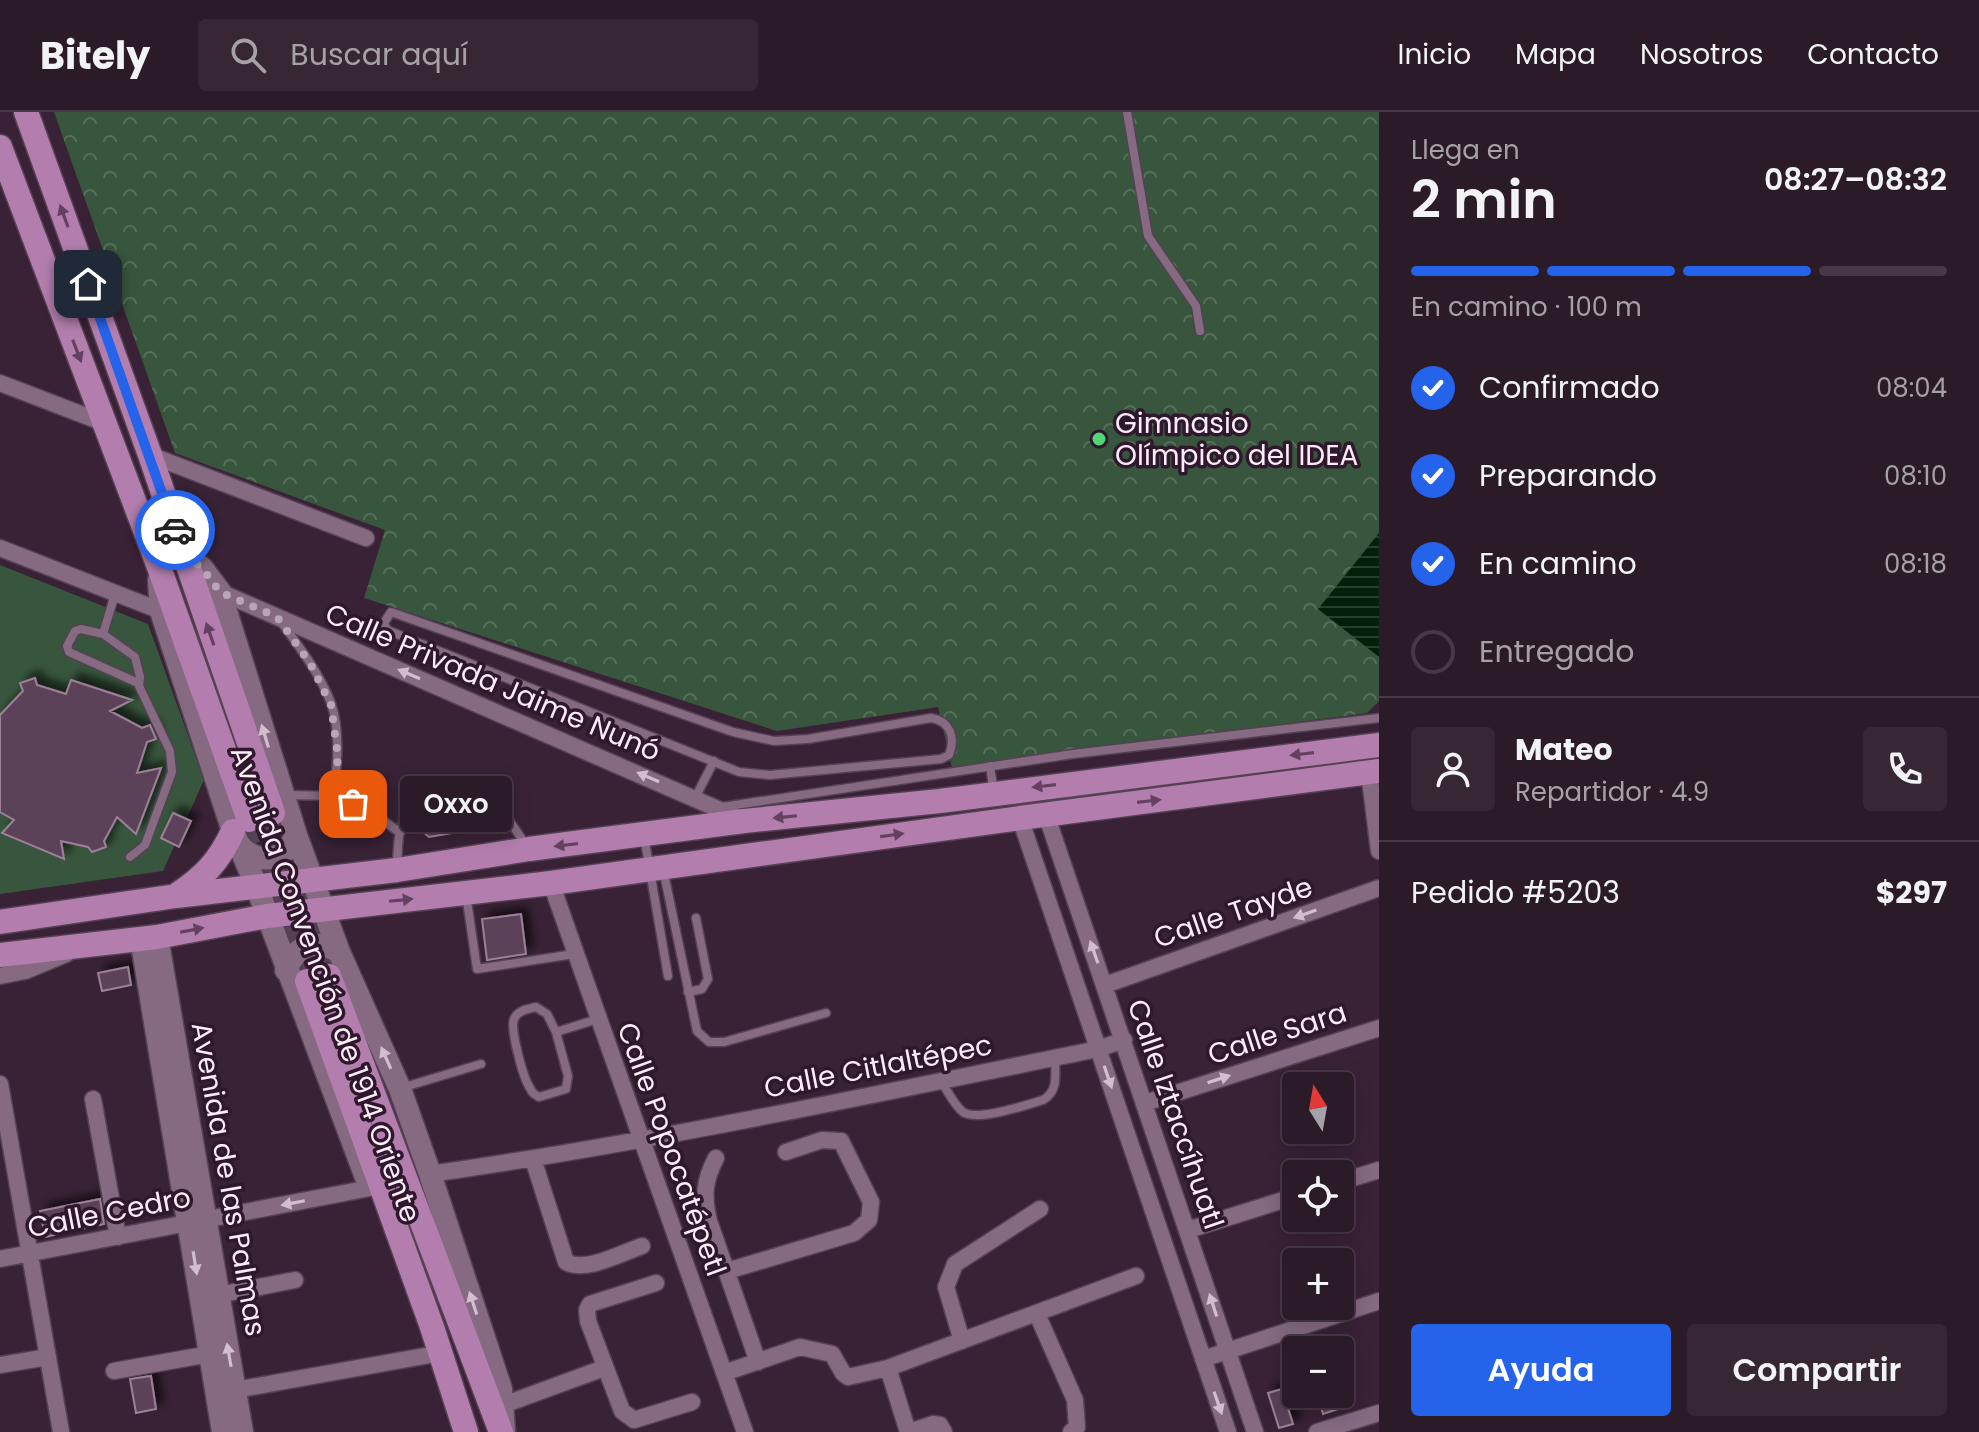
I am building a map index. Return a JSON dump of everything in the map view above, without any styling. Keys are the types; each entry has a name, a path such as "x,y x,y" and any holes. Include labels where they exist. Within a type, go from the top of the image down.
{"main road":[{"name":"Avenida Convención de 1914 Oriente","path":"26,112 183,554 278,804 296,835 339,952 400,1089 501,1389 503,1432"},
{"name":"Avenida Convención de 1914 Oriente","path":"0,147 159,567 267,916 308,975 503,1432"},
{"name":"Avenida Convención de 1914 Oriente","path":"183,554 202,568 220,592 278,804"},
{"name":"Avenida Convención de 1914 Oriente","path":"159,567 161,611 241,832"},
{"path":"0,922 744,821 1379,745"},
{"path":"0,955 149,937 267,916 551,883 1374,772"},
{"path":"241,832 248,854 259,859 283,855 296,835"},
{"path":"176,896 209,871 241,832"},
{"path":"0,908 48,901 72,902 92,908"},
{"name":"Avenida de las Palmas","path":"149,937 197,1221 210,1354 223,1432"},
{"path":"308,975 292,958 301,949 314,944 327,945 339,952"},
{"name":"Avenida Convención de 1914 Oriente","path":"308,975 370,1188 430,1355 463,1424"},
{"name":"Avenida Convención de 1914 Oriente","path":"308,975 463,1424"},
{"name":"Avenida de las Palmas","path":"197,1221 218,1295 242,1432"}],"street":[{"path":"0,383 104,423"},
{"path":"150,455 366,538"},
{"path":"0,548 161,611"},
{"name":"Calle Privada Jaime Nunó","path":"220,592 744,821"},
{"path":"1374,772 1379,851"},
{"name":"Calle Iztaccíhuatl","path":"1046,814 1255,1432"},
{"name":"Calle Iztaccíhuatl","path":"1020,818 1228,1432"},
{"name":"Calle Popocatépetl","path":"551,883 745,1432"},
{"name":"Calle Tayde","path":"1105,985 1379,888"},
{"path":"0,976 25,971 87,945"},
{"name":"Calle Sara","path":"1145,1103 1379,1028"},
{"name":"Calle Citlaltépec","path":"641,1139 1055,1058 1124,1040"},
{"path":"0,1084 61,1432"},
{"path":"93,1099 118,1237"},
{"path":"430,1174 641,1139"},
{"path":"727,1271 854,1233 869,1220 871,1202 841,1141 822,1140 786,1152"},
{"path":"716,1158 706,1177 703,1198 758,1362"},
{"path":"533,1159 566,1262 575,1267 586,1265 642,1246"},
{"path":"1354,1178 1379,1170"},
{"name":"Calle Cedro","path":"0,1259 370,1188"},
{"path":"1188,1230 1282,1200"},
{"path":"962,1341 946,1287 955,1264 1040,1209"},
{"path":"724,1373 800,1347 832,1354 848,1377 888,1368 1136,1276"},
{"path":"218,1295 295,1280"},
{"path":"656,1283 590,1304 588,1321 622,1411 634,1420 692,1402"},
{"path":"1203,1359 1379,1301"},
{"path":"1037,1314 1075,1400 1077,1427 1071,1432"},
{"path":"114,1371 210,1354"},
{"path":"235,1390 430,1355"},
{"path":"0,1365 48,1357"},
{"path":"503,1405 604,1368"},
{"path":"888,1368 908,1432 933,1424 940,1425 944,1432"},
{"path":"1317,1432 1379,1413"}],"lane":[{"path":"1127,112 1148,236 1196,306 1200,331"},
{"path":"103,634 115,594"},
{"path":"394,612 747,735 774,741 808,739 931,718 949,725 952,747 949,755 941,759 770,775 739,772 714,761 387,630 384,623 388,614 394,612"},
{"path":"277,617 310,663 331,705 338,757 334,796"},
{"path":"130,857 145,845 172,772 170,751 138,683 69,652 67,646 75,631 81,629 103,634 135,657 140,677 138,683"},
{"path":"718,808 990,766 1379,718"},
{"path":"695,798 714,761"},
{"path":"990,766 994,793"},
{"path":"278,804 334,796 371,811 400,833"},
{"path":"397,870 400,833 406,817 418,806 475,797 495,804 529,849"},
{"path":"643,835 655,869 697,1031 709,1042 724,1042 826,1013"},
{"path":"655,869 668,976"},
{"path":"466,893 477,969 574,954"},
{"path":"688,992 702,989 708,979 696,918"},
{"path":"536,1007 547,1014 556,1032 568,1076 566,1089 539,1097 531,1091 527,1081 513,1030 514,1017 522,1010 536,1007"},
{"path":"556,1032 598,1019"},
{"path":"940,1080 961,1111 971,1116 987,1114 1051,1096 1055,1089 1055,1058"},
{"path":"400,1089 481,1064"}],"green space":[{"path":"54,112 1379,112 1379,701 1367,713 952,768 938,707 777,731 364,598 385,530 175,453"},
{"path":"0,565 148,624 204,780 163,871 0,894"}],"shaded area":[{"path":"1379,533 1379,657 1318,609"}],"building":[{"path":"35,678 37,685 66,694 71,680 132,700 110,711 142,728 150,725 156,739 147,742 137,773 161,768 136,834 117,817 104,841 106,847 92,852 88,847 61,841 64,859 2,833 14,820 0,812 0,715 23,691 20,683"},
{"path":"479,806 497,817 493,826 429,837 416,826 422,815"},
{"path":"173,813 191,821 179,847 161,838"},
{"path":"521,914 526,954 487,960 482,919"},
{"path":"128,967 131,985 102,991 98,973"},
{"path":"100,1199 104,1224 45,1237 40,1211"},
{"path":"151,1376 156,1409 136,1413 130,1379"},
{"path":"1282,1389 1282,1408 1288,1408 1293,1424 1279,1428 1268,1393"},
{"path":"1321,1408 1338,1408 1338,1409 1323,1414"}],"tunnel":[{"path":"273,813 329,976"},
{"path":"249,820 307,981"}],"way so far":[{"path":"175,530 183,554 202,568 220,592 277,617 310,663 331,705 338,757 334,796 353,804"}],"place":[{"name":"Gimnasio Olímpico del IDEA","path":"1099,439"},
{"name":"Oxxo","path":"353,804"}],"route":[{"path":"88,284 175,530"}]}
